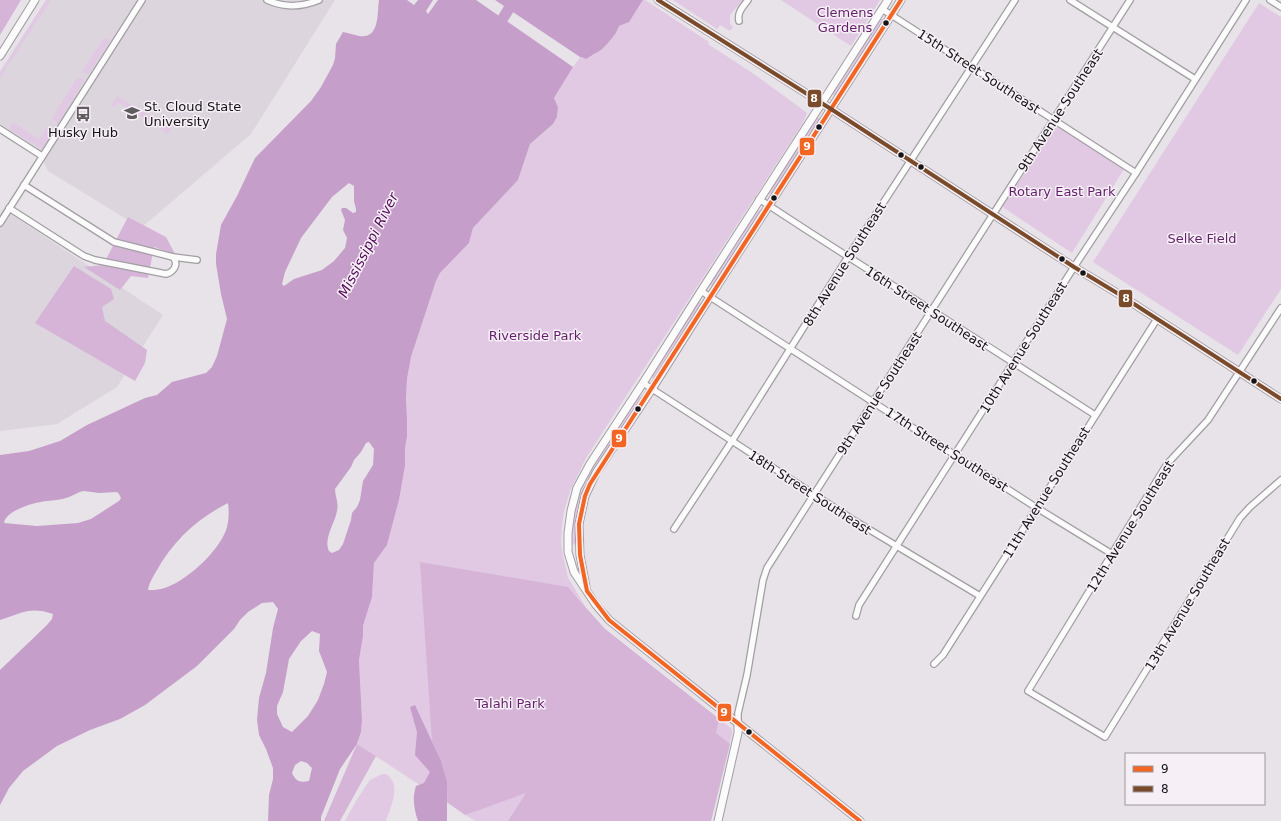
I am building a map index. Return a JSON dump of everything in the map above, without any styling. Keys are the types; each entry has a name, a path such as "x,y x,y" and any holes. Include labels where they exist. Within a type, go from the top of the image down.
{"street":[{"path":"0,56 35,0"},
{"path":"0,223 142,0"},
{"path":"267,0 282,5 298,6 319,0"},
{"path":"658,0 831,109 1281,399"},
{"path":"739,21 738,16 741,9 748,0"},
{"path":"860,821 622,632 601,611 574,572 568,552 568,534 573,499 590,464 888,0"},
{"path":"587,592 580,555 579,524 585,496 596,473 652,389 710,296 901,0"},
{"name":"8th Avenue Southeast","path":"674,529 1015,0"},
{"path":"1070,0 1195,79"},
{"name":"9th Avenue Southeast","path":"718,821 738,733 738,713 747,675 767,568 1130,0"},
{"name":"10th Avenue Southeast","path":"856,616 859,605 1246,0"},
{"path":"1270,0 1281,7"},
{"name":"15th Street Southeast","path":"882,9 1136,173"},
{"path":"0,129 42,156"},
{"path":"24,185 114,242 173,257 197,260"},
{"name":"16th Street Southeast","path":"760,199 1095,415"},
{"path":"9,208 84,256 95,260 166,274 169,273 175,266 176,262 173,257"},
{"name":"17th Street Southeast","path":"701,291 1037,508 1112,554"},
{"name":"12th Avenue Southeast","path":"1028,691 1167,464 1208,420 1281,308"},
{"name":"11th Avenue Southeast","path":"934,664 943,655 1157,319"},
{"name":"18th Street Southeast","path":"643,383 896,547 980,596"},
{"name":"13th Avenue Southeast","path":"1028,691 1105,737 1240,518 1250,507 1281,480"}],"shaded area":[{"name":"St. Cloud State University","path":"46,0 335,0 251,134 141,228 48,171 36,147 0,124 0,71"},
{"path":"3,209 163,315 117,387 57,424 0,431 0,214"}],"green space":[{"path":"0,0 21,0 0,35"},
{"path":"46,0 51,0 0,78 0,73"},
{"name":"Riverside Park","path":"643,0 709,42 708,44 757,76 807,113 803,123 586,458 570,491 562,525 561,544 568,578 586,608 605,629 732,729 732,734 711,821 475,821 357,744 361,732 362,720 359,660 363,626 372,597 374,563 387,545 399,500 405,466 405,448 407,437 407,379 411,357 440,273 469,243 473,228 518,180 530,144 553,124 557,117 558,107 554,98 573,67 581,56 587,58 594,55 616,33 619,26 630,19"},
{"path":"673,0 743,0 730,15 730,24 733,27 730,31 720,25 717,29"},
{"name":"Clemens Gardens","path":"781,0 880,0 851,46"},
{"name":"Selke Field","path":"1259,3 1281,17 1281,289 1238,355 1093,262"},
{"path":"880,19 883,19 884,22 834,96 832,93"},
{"path":"103,39 110,39 110,41 89,74 85,74 83,70"},
{"path":"76,79 84,79 84,81 59,123 57,123 52,118"},
{"path":"117,96 171,129 168,134 118,102 115,107 111,105"},
{"path":"817,118 820,118 821,120 773,195 770,195 769,192"},
{"path":"12,123 39,139 47,127 53,129 53,131 43,148 40,148 9,129"},
{"name":"Rotary East Park","path":"1057,126 1124,169 1072,253 1003,206"},
{"path":"759,210 761,211 715,286 711,286 710,284"},
{"path":"128,217 166,237 175,254 154,247 148,278 131,276 120,290 84,267 103,265"},
{"path":"74,266 111,289 114,299 102,307 105,321 147,350 145,363 135,381 35,323"},
{"path":"699,302 702,304 655,378 653,378 651,375"},
{"path":"638,396 641,396 642,399 593,475 576,527 576,543 573,545 571,544 571,525 578,493 589,472"},
{"name":"Talahi Park","path":"420,562 568,587 605,629 719,719 716,733 730,744 711,821 508,821 526,793 465,815 447,802 446,778 432,741"},
{"path":"357,744 376,756 340,821 324,821"},
{"path":"382,774 386,774 391,778 394,789 394,796 386,821 345,821 357,799 370,780"}],"water":[{"path":"379,0 407,0 414,5 418,0 433,0 426,11 428,14 438,0 476,0 573,67 554,98 558,107 557,117 553,124 530,144 518,180 473,228 469,243 440,273 436,281 411,357 407,379 407,437 405,448 405,466 399,500 387,545 374,563 372,597 363,626 359,660 362,720 361,732 357,744 340,769 321,817 321,821 268,821 269,795 273,779 273,768 259,735 257,720 259,698 266,673 273,628 278,609 273,602 262,603 248,612 234,629 197,666 145,705 120,719 90,730 57,746 23,771 9,788 0,805 0,670 47,625 52,619 53,614 38,611 26,611 0,620 0,455 29,451 60,441 87,425 145,398 157,395 172,382 206,373 212,367 217,356 227,319 216,264 216,254 221,225 255,158 311,101 321,87 333,65 336,44 343,32 366,36 371,34 374,30","holes":["349,183 354,186 356,212 353,213 346,208 342,208 341,210 345,220 343,230 347,238 345,248 334,261 322,270 294,279 284,286 282,284 285,272 301,238 332,197","369,442 374,449 373,465 363,481 360,500 352,513 343,544 339,550 332,553 329,551 327,541 336,516 337,502 335,489 366,443","79,492 117,492 121,498 119,501 91,519 78,523 37,526 4,523 10,514 29,505 64,499","228,503 228,521 223,536 210,555 190,573 170,586 156,590 148,590 151,580 163,559 171,549 187,531 217,509","312,631 320,634 319,651 327,672 324,684 318,700 308,716 292,732 283,727 277,714 277,706 283,692 289,659 301,641","301,761 307,763 312,768 309,781 298,781 292,773 295,765"]},
{"path":"495,0 643,0 629,22 619,26 616,33 601,50 586,59 580,57"},
{"path":"415,705 441,761 447,782 447,821 418,821 414,799 415,790 416,786 424,783 430,772 415,755 417,732 410,707"}],"waterway":[{"name":"Mississippi River","path":"496,30 514,0"}],"transit line":[{"name":"8","path":"658,0 831,109 1281,399"},
{"name":"9","path":"860,821 609,620 587,591 580,555 579,524 585,496 590,484 901,0"}],"place":[{"name":"St. Cloud State University","path":"132,113"},
{"name":"Husky Hub","path":"83,114"}]}
